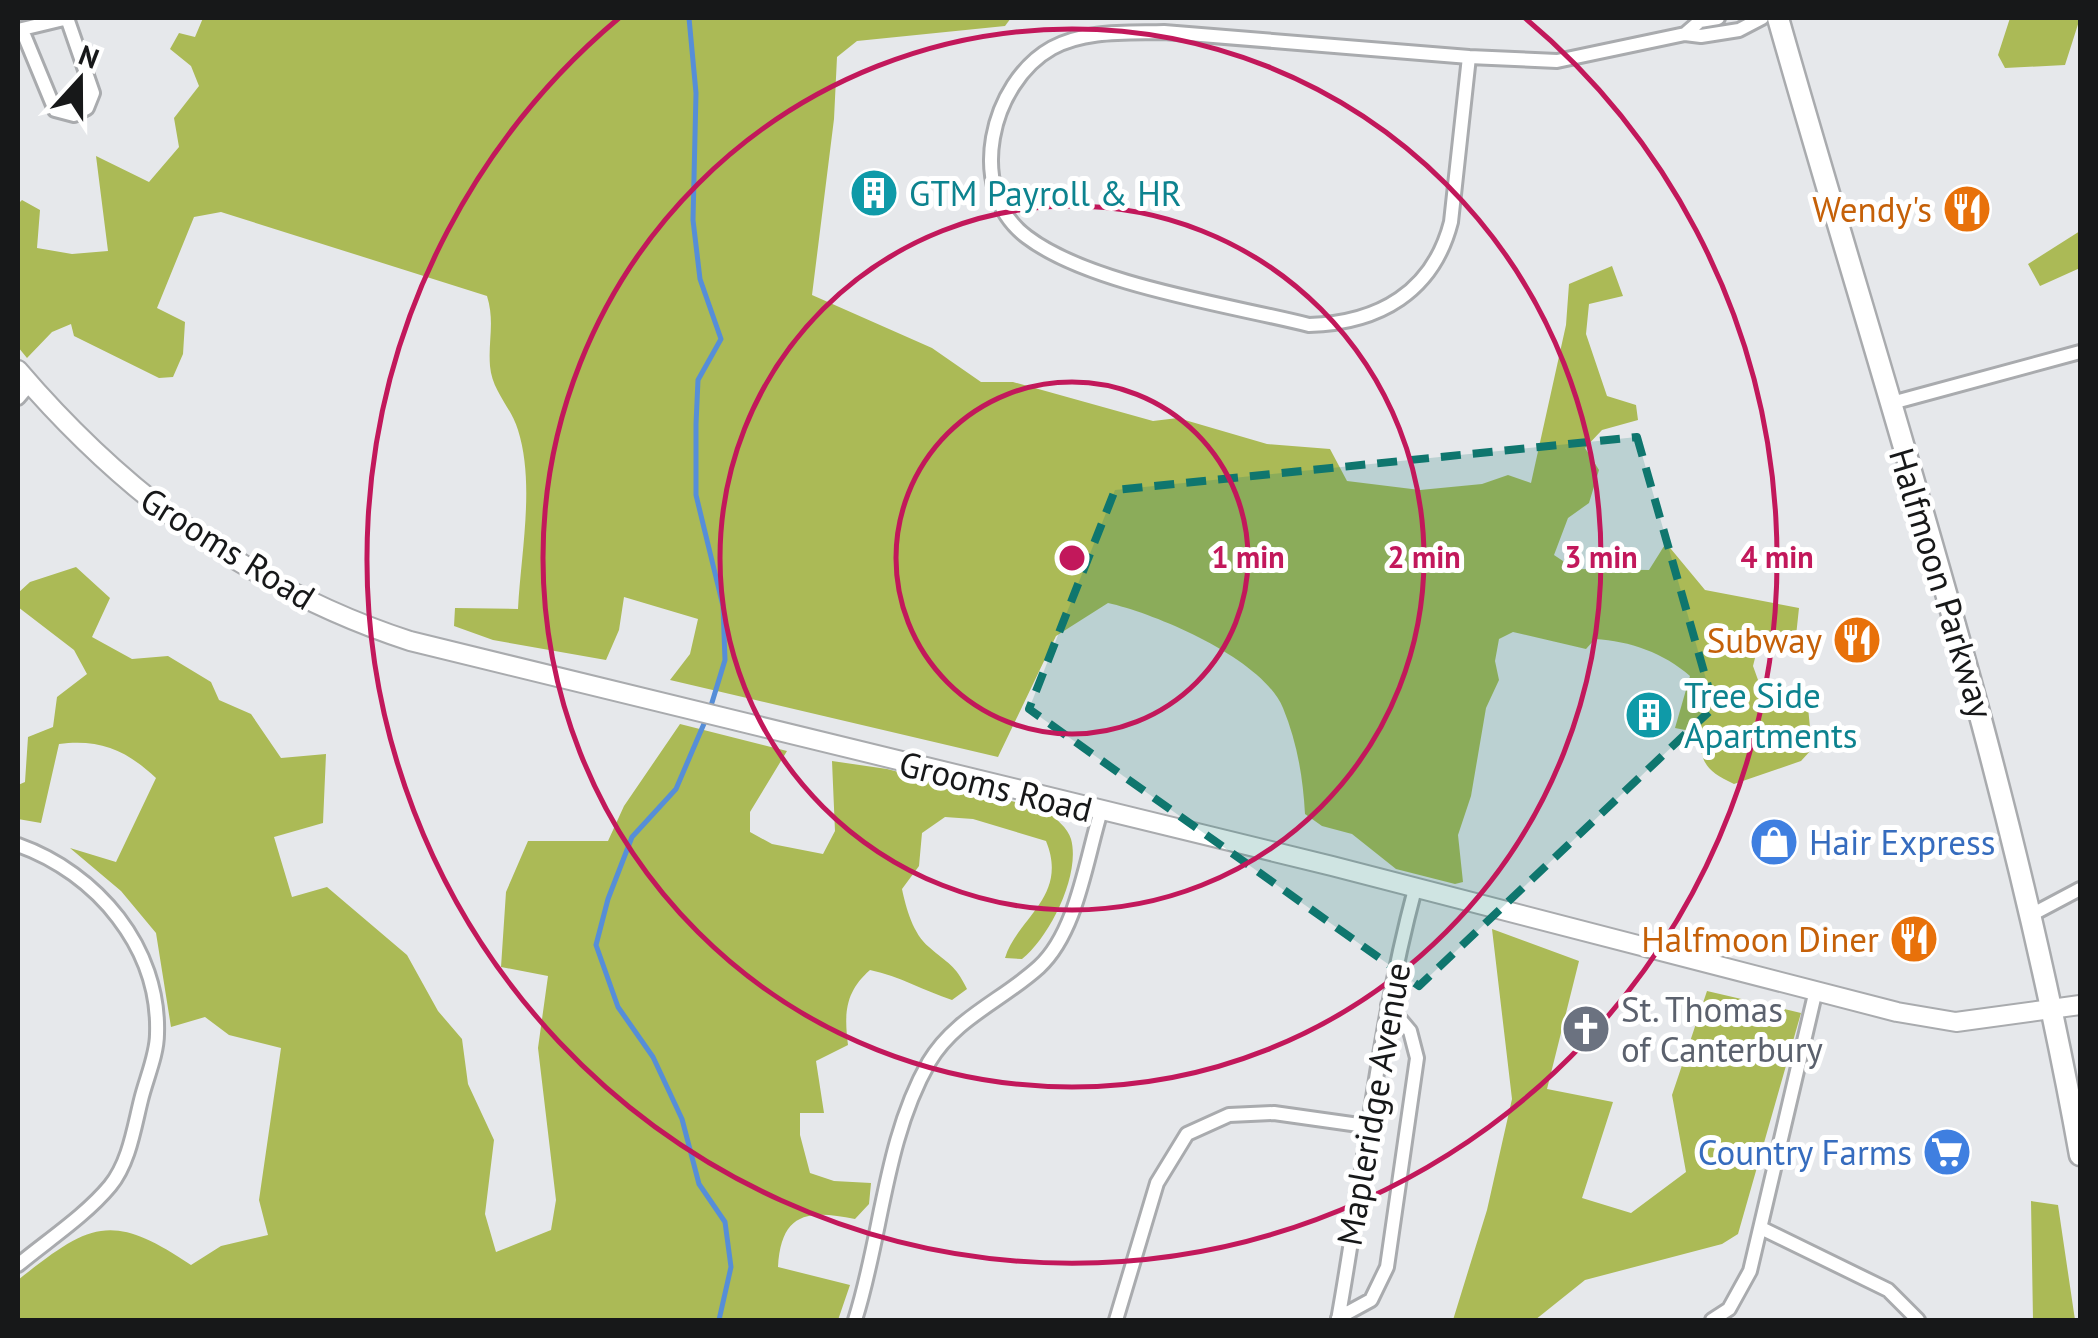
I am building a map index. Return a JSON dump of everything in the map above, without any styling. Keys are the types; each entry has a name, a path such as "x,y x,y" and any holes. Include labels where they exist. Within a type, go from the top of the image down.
{"main road":[{"name":"Halfmoon Parkway","path":"1778,18 2004,792 2055,1010 2080,1154"}],"street":[{"path":"67,18 93,92 87,108 74,116 55,110 20,30 67,18"},
{"path":"1685,34 1700,21 1718,18"},
{"path":"1469,58 1446,244 1426,278 1410,294 1371,315 1337,324 1309,325 1072,262 1023,235 1008,217 995,187 991,146 1009,90 1034,60 1072,39 1164,32 1469,58 1557,61 1685,34 1702,36 1738,30 1754,18"},
{"path":"1888,404 2080,352"},
{"name":"Grooms Road","path":"22,384 136,492 217,550 320,608 382,632 512,668 1101,811 1898,1012 1956,1022 2080,1005"},
{"path":"855,1320 898,1144 930,1062 953,1032 1040,966 1054,950 1069,916 1101,811"},
{"path":"18,845 40,853 80,880 116,915 144,955 156,999 158,1038 128,1150 112,1184 18,1265"},
{"name":"Mapleridge Avenue","path":"1338,1320 1366,1126 1415,889"},
{"path":"2032,915 2080,889"},
{"path":"1712,1320 1728,1309 1750,1271 1816,990"},
{"path":"1338,1320 1371,1300 1387,1267 1417,1058 1410,1030 1388,1005"},
{"path":"1116,1320 1157,1183 1186,1134 1229,1115 1274,1113 1366,1126"},
{"path":"1761,1228 1888,1290 1918,1320"}],"highlighted area":[{"path":"1637,437 1714,707 1419,986 1029,709 1115,490"}],"green space":[{"path":"203,18 1011,18 1005,26 857,41 837,57 834,119 812,295 932,348 981,382 1013,382 1153,421 1178,418 1267,444 1330,449 1347,481 1420,490 1482,484 1508,475 1531,483 1566,325 1569,284 1612,266 1623,296 1589,304 1586,334 1607,396 1636,405 1638,420 1602,430 1585,448 1599,470 1589,503 1568,518 1554,555 1575,569 1649,570 1666,543 1705,590 1799,608 1796,636 1761,634 1753,666 1762,691 1791,695 1808,707 1812,749 1801,761 1734,784 1707,765 1700,733 1675,728 1690,676 1680,668 1658,655 1621,642 1595,639 1586,649 1513,632 1499,639 1495,661 1499,680 1486,708 1471,796 1458,835 1463,882 1455,884 1396,869 1352,834 1322,826 1305,814 1296,747 1283,708 1272,690 1254,672 1206,641 1153,617 1108,603 1056,636 998,757 670,680 690,654 698,619 624,597 619,630 606,660 493,640 454,626 455,608 518,609 526,473 518,430 491,375 491,314 487,296 221,212 194,217 157,308 185,322 183,354 173,377 159,378 74,336 71,324 52,332 27,358 18,347 18,204 22,200 40,210 37,248 72,254 108,251 96,156 149,182 179,147 174,118 199,86 191,66 170,49 179,33 195,37"},
{"path":"2010,18 2080,18 2065,65 2005,68 1998,55"},
{"path":"2080,231 2080,268 2040,286 2028,264"},
{"path":"76,567 110,598 92,637 132,659 168,656 211,682 219,700 251,714 281,758 326,754 323,823 274,837 292,897 327,887 407,955 438,1011 462,1039 468,1084 494,1140 485,1214 496,1252 551,1230 556,1200 538,1048 548,976 501,967 506,892 528,841 608,841 624,806 680,724 787,751 750,812 750,832 772,844 823,854 835,831 832,761 887,769 1046,810 1061,823 1071,839 1073,854 1067,887 1052,921 1022,959 1005,958 1046,892 1051,860 1046,841 973,819 945,817 922,833 919,866 902,889 906,904 919,935 955,969 967,989 952,1000 870,970 855,986 848,1004 848,1045 816,1061 824,1113 800,1113 800,1135 810,1173 834,1181 871,1183 869,1204 855,1219 810,1216 791,1225 780,1249 778,1267 850,1285 838,1320 18,1320 18,1280 83,1236 120,1231 164,1248 191,1265 221,1246 268,1235 259,1200 281,1048 229,1035 205,1017 171,1027 156,933 121,891 70,848 116,862 156,778 112,749 87,743 59,744 41,823 18,819 18,785 25,782 28,737 53,727 57,697 87,674 74,650 18,607 18,593 30,582"},
{"path":"1492,929 1579,961 1547,1089 1613,1102 1582,1198 1631,1213 1686,1172 1672,1095 1707,991 1801,1013 1738,1234 1722,1244 1585,1280 1535,1320 1453,1320 1487,1210 1512,1099"},
{"path":"2031,1201 2058,1205 2075,1320 2033,1320"}],"waterway":[{"path":"689,18 696,93 693,220 700,279 721,339 698,380 696,424 696,495 723,606 725,660 710,709"},
{"path":"706,719 676,789 632,837 608,899 596,945 618,1007 653,1057 682,1119 699,1184 725,1222 731,1267 719,1320"}],"place":[{"name":"GTM Payroll & HR","path":"874,193"},
{"name":"Wendy's","path":"1967,209"},
{"name":"Subway","path":"1857,640"},
{"name":"Tree Side Apartments","path":"1649,715"},
{"name":"Hair Express","path":"1774,842"},
{"name":"Halfmoon Diner","path":"1914,939"},
{"name":"St. Thomas of Canterbury","path":"1586,1029"},
{"name":"Country Farms","path":"1947,1152"}]}
